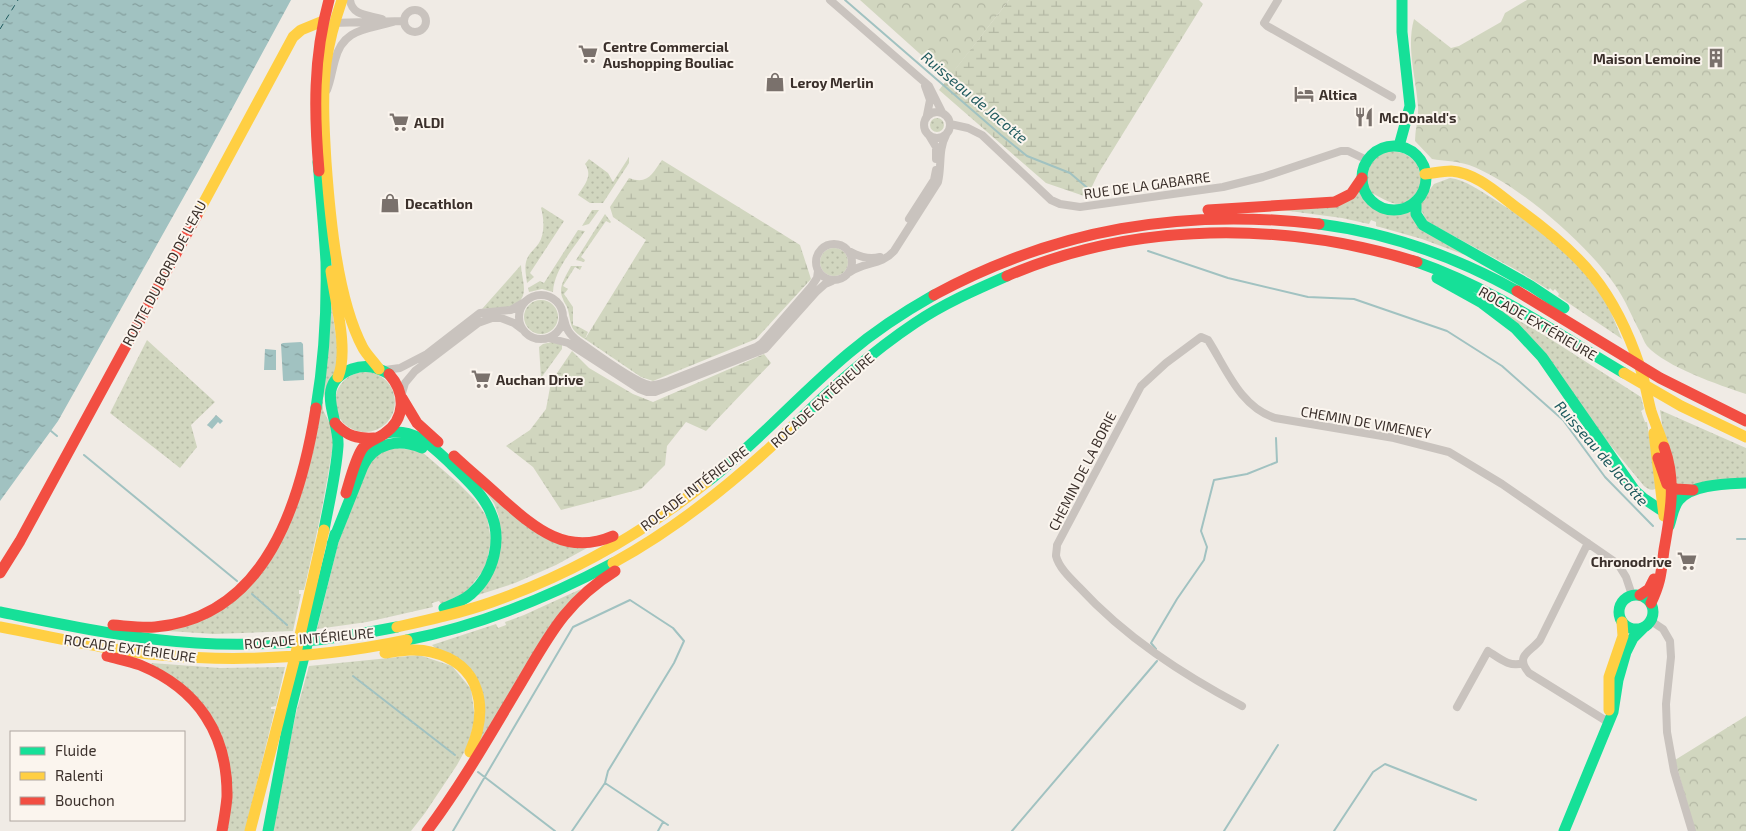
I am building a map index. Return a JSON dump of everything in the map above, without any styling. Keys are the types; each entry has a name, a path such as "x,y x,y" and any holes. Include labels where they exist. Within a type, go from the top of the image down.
{"main road":[{"path":"329,0 324,99 326,159 334,240 344,297 356,336 370,361 394,380 412,417 428,434 530,524 557,539 576,544 597,543 606,540 693,492"},
{"path":"1,613 113,625 161,626 199,616 234,594 265,562 278,539 302,474 313,430 323,356 326,268 315,126 315,76 319,35 342,0"},
{"path":"1399,146 1401,134 1410,112 1402,32 1402,0"},
{"name":"ROUTE DU BORD DE L'EAU","path":"0,573 20,541 293,38 302,30 329,22"},
{"path":"1399,146 1417,156 1423,164 1426,174 1425,184 1422,193 1408,207 1397,210 1387,209 1377,205 1369,198 1362,178 1363,168 1368,160 1381,149 1399,146"},
{"path":"250,831 287,708 315,590 336,461 338,433 329,410 329,398 332,387 342,368 343,350 330,267 318,162"},
{"path":"1426,174 1453,172 1463,174 1485,186 1531,217 1573,252 1597,278 1609,295 1626,328 1642,370 1653,416 1670,464 1672,489 1668,526 1661,577 1651,603"},
{"path":"1094,233 1133,221 1178,212 1335,202 1351,194 1362,178"},
{"path":"1416,201 1416,214 1423,226 1531,286 1596,329 1604,344"},
{"name":"ROCADE INTÉRIEURE","path":"1,613 76,628 163,640 224,644 289,642 383,631 450,615 510,596 618,543 693,492 766,432 812,386 860,344 938,293 988,268 1034,250 1094,233 1133,225 1169,221 1217,218 1278,219 1347,228 1404,243 1456,261 1526,296 1657,377 1746,421"},
{"name":"ROCADE EXTÉRIEURE","path":"0,627 94,645 163,655 226,659 314,656 389,645 464,626 512,610 580,579 639,548 701,505 775,442 821,397 871,354 944,306 992,282 1037,264 1109,244 1183,234 1222,232 1276,233 1309,237 1366,247 1448,273 1519,308 1671,401 1746,437"},
{"path":"1415,262 1426,273 1482,303 1515,328 1542,357 1638,495 1664,512"},
{"path":"338,377 347,370 357,366 369,366 380,369"},
{"path":"386,433 399,418 402,398"},
{"path":"1564,831 1608,722 1614,712 1609,677 1623,636 1620,606 1626,598 1649,589 1656,575 1663,534 1664,512 1653,416"},
{"path":"333,421 350,436 362,439 374,438"},
{"path":"322,639 448,607 461,601 472,593 487,575 496,551 496,536 490,511 475,490 455,469 422,440 404,431 395,431 374,438 365,444 358,459 332,544"},
{"path":"315,590 365,461 376,449 385,445 402,442 418,445 475,490"},
{"path":"1658,458 1666,483 1672,489 1695,490 1746,482"},
{"path":"1668,526 1678,502 1695,490"},
{"path":"427,831 460,784 559,618 568,607 598,581 643,555 701,505"},
{"path":"1612,693 1619,679 1632,639 1647,624 1654,612 1648,599 1636,595"},
{"path":"1622,622 1631,628 1647,624"},
{"path":"0,627 132,662 160,672 186,692 210,720 217,734 221,749 226,785 226,806 222,831"},
{"path":"314,656 360,657 413,651 430,652 449,658 459,664 474,684 482,710 478,736 444,796 418,831"},
{"path":"268,831 287,708"}],"street":[{"path":"350,0 352,8 358,13 394,22"},
{"path":"402,398 404,383 415,371 478,323 492,318 501,318 514,323 534,339 549,338 568,343 639,388 647,392 656,392 765,349 825,284 842,279 857,267 884,260 894,251 938,182 941,172 941,147 950,130 950,124 948,117 942,112 932,90 830,0"},
{"path":"1278,0 1264,23 1266,26 1392,97"},
{"path":"329,22 404,21"},
{"path":"324,99 332,77 335,59 343,41 358,32 394,22"},
{"path":"832,281 821,276 818,271 816,259 822,248 836,244 862,258 882,256 891,248 934,180 936,148 924,130 923,125 930,104 929,96 921,81"},
{"path":"927,115 934,112 942,112"},
{"name":"RUE DE LA GABARRE","path":"950,124 968,128 982,135 1051,200 1060,204 1080,207 1223,187 1276,173 1341,150 1368,160"},
{"path":"930,137 938,138 946,135"},
{"path":"847,250 852,260 850,272"},
{"path":"380,369 391,370 400,368 418,359 480,313 512,310 536,295 549,296 560,304 566,328 570,335 635,378 654,385 669,381 762,343 814,283 818,271"},
{"path":"522,329 518,315 523,303"},
{"path":"549,338 559,330 564,319"},
{"name":"CHEMIN DE VIMENEY","path":"1201,337 1208,340 1246,400 1262,414 1275,418 1394,438 1448,452 1502,484 1618,564 1636,595"},
{"name":"CHEMIN DE LA BORIE","path":"1201,337 1166,363 1141,386 1057,545 1056,555 1067,574 1094,604 1119,625 1159,657 1209,689 1242,706"},
{"path":"1588,543 1540,640 1527,651 1523,658 1523,663 1529,673 1608,722"},
{"path":"1647,624 1663,629 1670,641 1671,657 1666,704 1668,746 1692,831"},
{"path":"1457,707 1488,651 1511,665 1523,663"}],"green space":[{"path":"860,0 1009,0 948,79"},
{"path":"1009,0 1199,0 1203,4 1098,174 1087,197 1046,183 939,90"},
{"path":"1527,0 1746,0 1746,394 1680,368 1656,354 1647,346 1615,285 1603,269 1569,233 1508,185 1488,173 1469,165 1432,159 1415,141 1418,110 1411,52 1414,19 1451,48 1459,46 1501,22 1505,13"},
{"path":"934,118 940,118 944,125 940,132 934,132 930,128 930,122"},
{"path":"1388,151 1402,153 1412,159 1418,167 1419,187 1415,196 1408,202 1395,204 1370,192 1367,179 1370,167 1377,158"},
{"path":"629,157 629,163 603,203 590,203 578,195 587,180 588,172 585,164 589,159 608,173 613,182"},
{"path":"662,160 800,245 811,279 756,339 653,381 641,377 585,339 646,240 613,217 610,207 629,178 641,180 649,177"},
{"path":"1450,178 1472,186 1507,208 1538,230 1567,255 1603,297 1622,339 1558,296 1559,294 1555,289 1553,291 1550,288 1549,290 1520,272 1426,221 1419,204 1434,184"},
{"path":"1358,190 1374,207 1387,213 1402,213 1410,210 1465,255 1422,239 1376,226 1376,222 1371,220 1369,224 1342,218 1282,210"},
{"path":"542,207 564,221 530,273 534,277 527,283 526,262 542,235"},
{"path":"592,210 599,210 589,224 582,226"},
{"path":"605,214 611,222 606,221 581,257 585,260 584,262 576,260"},
{"path":"578,230 585,231 560,268 553,292 542,289 529,292 528,288 540,281 544,283"},
{"path":"834,248 844,252 848,262 844,272 834,276 824,272 820,262 824,252"},
{"path":"521,265 524,289 520,301 509,307 482,309"},
{"path":"571,266 582,266 580,270 575,267 563,286 568,289 564,294 573,307 573,325 588,332 585,339 572,327 568,308 561,295 563,282"},
{"path":"330,295 340,364 323,398 323,410 334,436 317,533 304,590 299,590 299,594 301,594 293,631 214,634 168,631 243,592 302,487"},
{"path":"541,300 548,301 553,305 557,310 557,324 553,329 548,333 541,334 534,333 529,329 525,324 524,317 525,310 529,305 534,301"},
{"path":"1497,308 1544,335 1641,397 1644,409 1641,411 1645,422 1647,422 1657,488 1650,490 1644,486"},
{"path":"147,340 215,402 191,425 197,447 180,468 110,413"},
{"path":"556,341 562,344 562,349 541,378 539,347"},
{"path":"572,351 589,368 633,394 653,402 764,354 771,363 706,431 686,422 667,446 665,465 641,489 561,510 533,467 506,446 530,430 546,409 551,382"},
{"path":"365,372 382,377 390,385 395,402 390,419 382,427 365,432 348,427 340,419 335,402 340,385 348,377"},
{"path":"1660,410 1746,448 1746,479 1677,486 1663,431"},
{"path":"388,447 421,451 474,499 487,517 491,540 486,567 466,592 441,604 439,601 432,603 433,607 367,622 317,629 338,544 369,459"},
{"path":"485,491 504,507 587,548 556,565 515,583 475,596 485,585 499,517 494,503"},
{"path":"581,589 471,758 483,695 432,645 496,624 498,628 506,625 505,622"},
{"path":"419,655 452,666 471,689 475,719 468,745 457,765 411,831 272,831 296,713 309,666"},
{"path":"151,663 220,668 285,667 276,706 271,707 271,709 275,709 245,831 226,831 222,735"},
{"path":"1746,716 1746,831 1695,831 1675,760"}],"water":[{"path":"0,0 291,0 200,168 58,421 0,501"},
{"path":"301,342 303,344 304,380 284,381 281,344"},
{"path":"265,349 276,350 276,370 264,370"},
{"path":"216,415 223,421 220,424 218,422 212,429 207,425"}],"waterway":[{"name":"Ruisseau de Jacotte","path":"845,0 1027,156 1070,173 1098,197"},
{"name":"Ruisseau de Jacotte","path":"1148,251 1228,278 1308,297 1354,299 1447,331 1502,366 1563,420 1605,477 1653,526"},
{"path":"51,431 57,436"},
{"path":"1156,649 1151,643 1177,599 1204,560 1207,547 1201,531 1214,480 1247,474 1277,462 1276,438"},
{"path":"84,455 237,581"},
{"name":"Ruisseau de Jacotte","path":"1737,539 1746,539"},
{"path":"252,594 287,625"},
{"path":"453,831 573,627 630,600 673,628 684,641 674,663 608,771 605,783"},
{"path":"1012,831 1157,661"},
{"path":"353,676 455,755"},
{"path":"1224,831 1278,745"},
{"path":"1334,831 1373,772 1385,764 1476,800"},
{"path":"478,772 555,831"},
{"path":"572,831 605,783 668,825"},
{"path":"658,831 663,822"}],"ferry route":[{"path":"0,29 18,0"}],"traffic: fast":[{"path":"1399,146 1410,106 1402,32 1402,0"},
{"path":"1394,146 1412,152 1420,160 1426,178 1420,196 1412,204 1394,210 1376,204 1368,196 1362,178 1368,160 1376,152 1394,146"},
{"path":"316,408 323,354 326,280 318,162"},
{"path":"1416,201 1416,214 1423,225 1531,286 1564,308"},
{"path":"1319,224 1371,233 1421,248 1470,267 1517,291"},
{"path":"1417,262 1498,298 1624,373"},
{"path":"793,426 822,398 898,334 948,303 1007,276"},
{"path":"1437,278 1482,303 1515,328 1542,357 1635,491 1664,512"},
{"path":"707,482 849,353 890,322 934,295"},
{"path":"324,530 338,446 338,436 331,403 333,384 340,376 357,367 371,367 389,374"},
{"path":"386,433 396,432 414,435 437,451 478,492 487,504 494,522 496,544 491,566 486,577 468,596 444,608"},
{"path":"332,544 363,466 368,458 380,448 396,443 405,443 422,448"},
{"path":"1669,526 1675,506 1679,500 1692,491 1710,486 1746,483"},
{"path":"268,831 291,708 335,534"},
{"path":"407,640 460,627 513,609 613,563"},
{"path":"1636,595 1643,596 1648,600 1652,605 1653,612 1652,619 1648,624 1643,628 1636,629 1629,628 1624,624 1620,619 1619,612 1620,605 1624,600 1629,596 1636,595"},
{"path":"0,612 122,635 171,641 221,644 296,642 347,636 397,627"},
{"path":"1564,831 1613,712 1618,680 1626,652 1633,638 1643,628"}],"traffic: slow":[{"path":"342,0 329,47 324,87 326,162 330,207 336,257 347,306 363,348 379,369"},
{"path":"197,215 293,37 301,30 323,21"},
{"path":"1425,174 1451,171 1478,180 1540,225 1578,258 1607,295 1630,340 1642,372 1651,411 1664,447"},
{"path":"331,271 342,340 341,366 338,377"},
{"path":"1624,373 1681,406 1746,437"},
{"path":"613,563 661,534 708,501 793,426"},
{"path":"1654,433 1664,516"},
{"path":"397,627 480,606 521,591 577,566 631,535 683,501 707,482"},
{"path":"250,831 295,657 324,530"},
{"path":"1609,710 1609,677 1623,636 1622,622"},
{"path":"0,627 121,650 161,655 223,658 284,657 346,651 407,640"},
{"path":"385,653 414,650 431,652 448,658 461,667 471,678 477,690 479,720 470,752"}],"traffic: jam":[{"path":"319,171 316,128 317,64 329,0"},
{"path":"1208,210 1335,202 1351,194 1362,178"},
{"path":"0,573 20,541 197,215"},
{"path":"934,295 980,272 1026,254 1073,239 1121,229 1169,222 1218,219 1319,224"},
{"path":"1007,276 1056,258 1106,245 1158,237 1210,233 1263,234 1315,239 1417,262"},
{"path":"1517,291 1660,378 1746,421"},
{"path":"346,493 362,449 391,428 400,413 401,397 395,381 389,374"},
{"path":"402,398 417,423 438,442"},
{"path":"113,625 155,627 193,619 225,602 251,578 272,549 288,516 300,480 316,408"},
{"path":"335,423 343,431 353,436 374,438"},
{"path":"1651,603 1660,577 1670,511 1670,473 1664,447"},
{"path":"454,456 515,511 553,536 581,543 613,536"},
{"path":"1658,458 1667,484 1676,489 1693,490"},
{"path":"427,831 473,763 557,625 581,597 615,571"},
{"path":"1640,595 1649,589 1654,579"},
{"path":"107,656 136,664 160,675 178,687 206,716 222,753 226,774 227,797 222,831"}],"place":[{"name":"Centre Commercial Aushopping Bouliac","path":"588,54"},
{"name":"Maison Lemoine","path":"1716,58"},
{"name":"Leroy Merlin","path":"775,82"},
{"name":"Altica","path":"1304,94"},
{"name":"McDonald's","path":"1364,117"},
{"name":"ALDI","path":"399,122"},
{"name":"Decathlon","path":"390,203"},
{"name":"Auchan Drive","path":"481,379"},
{"name":"Chronodrive","path":"1687,561"}]}
